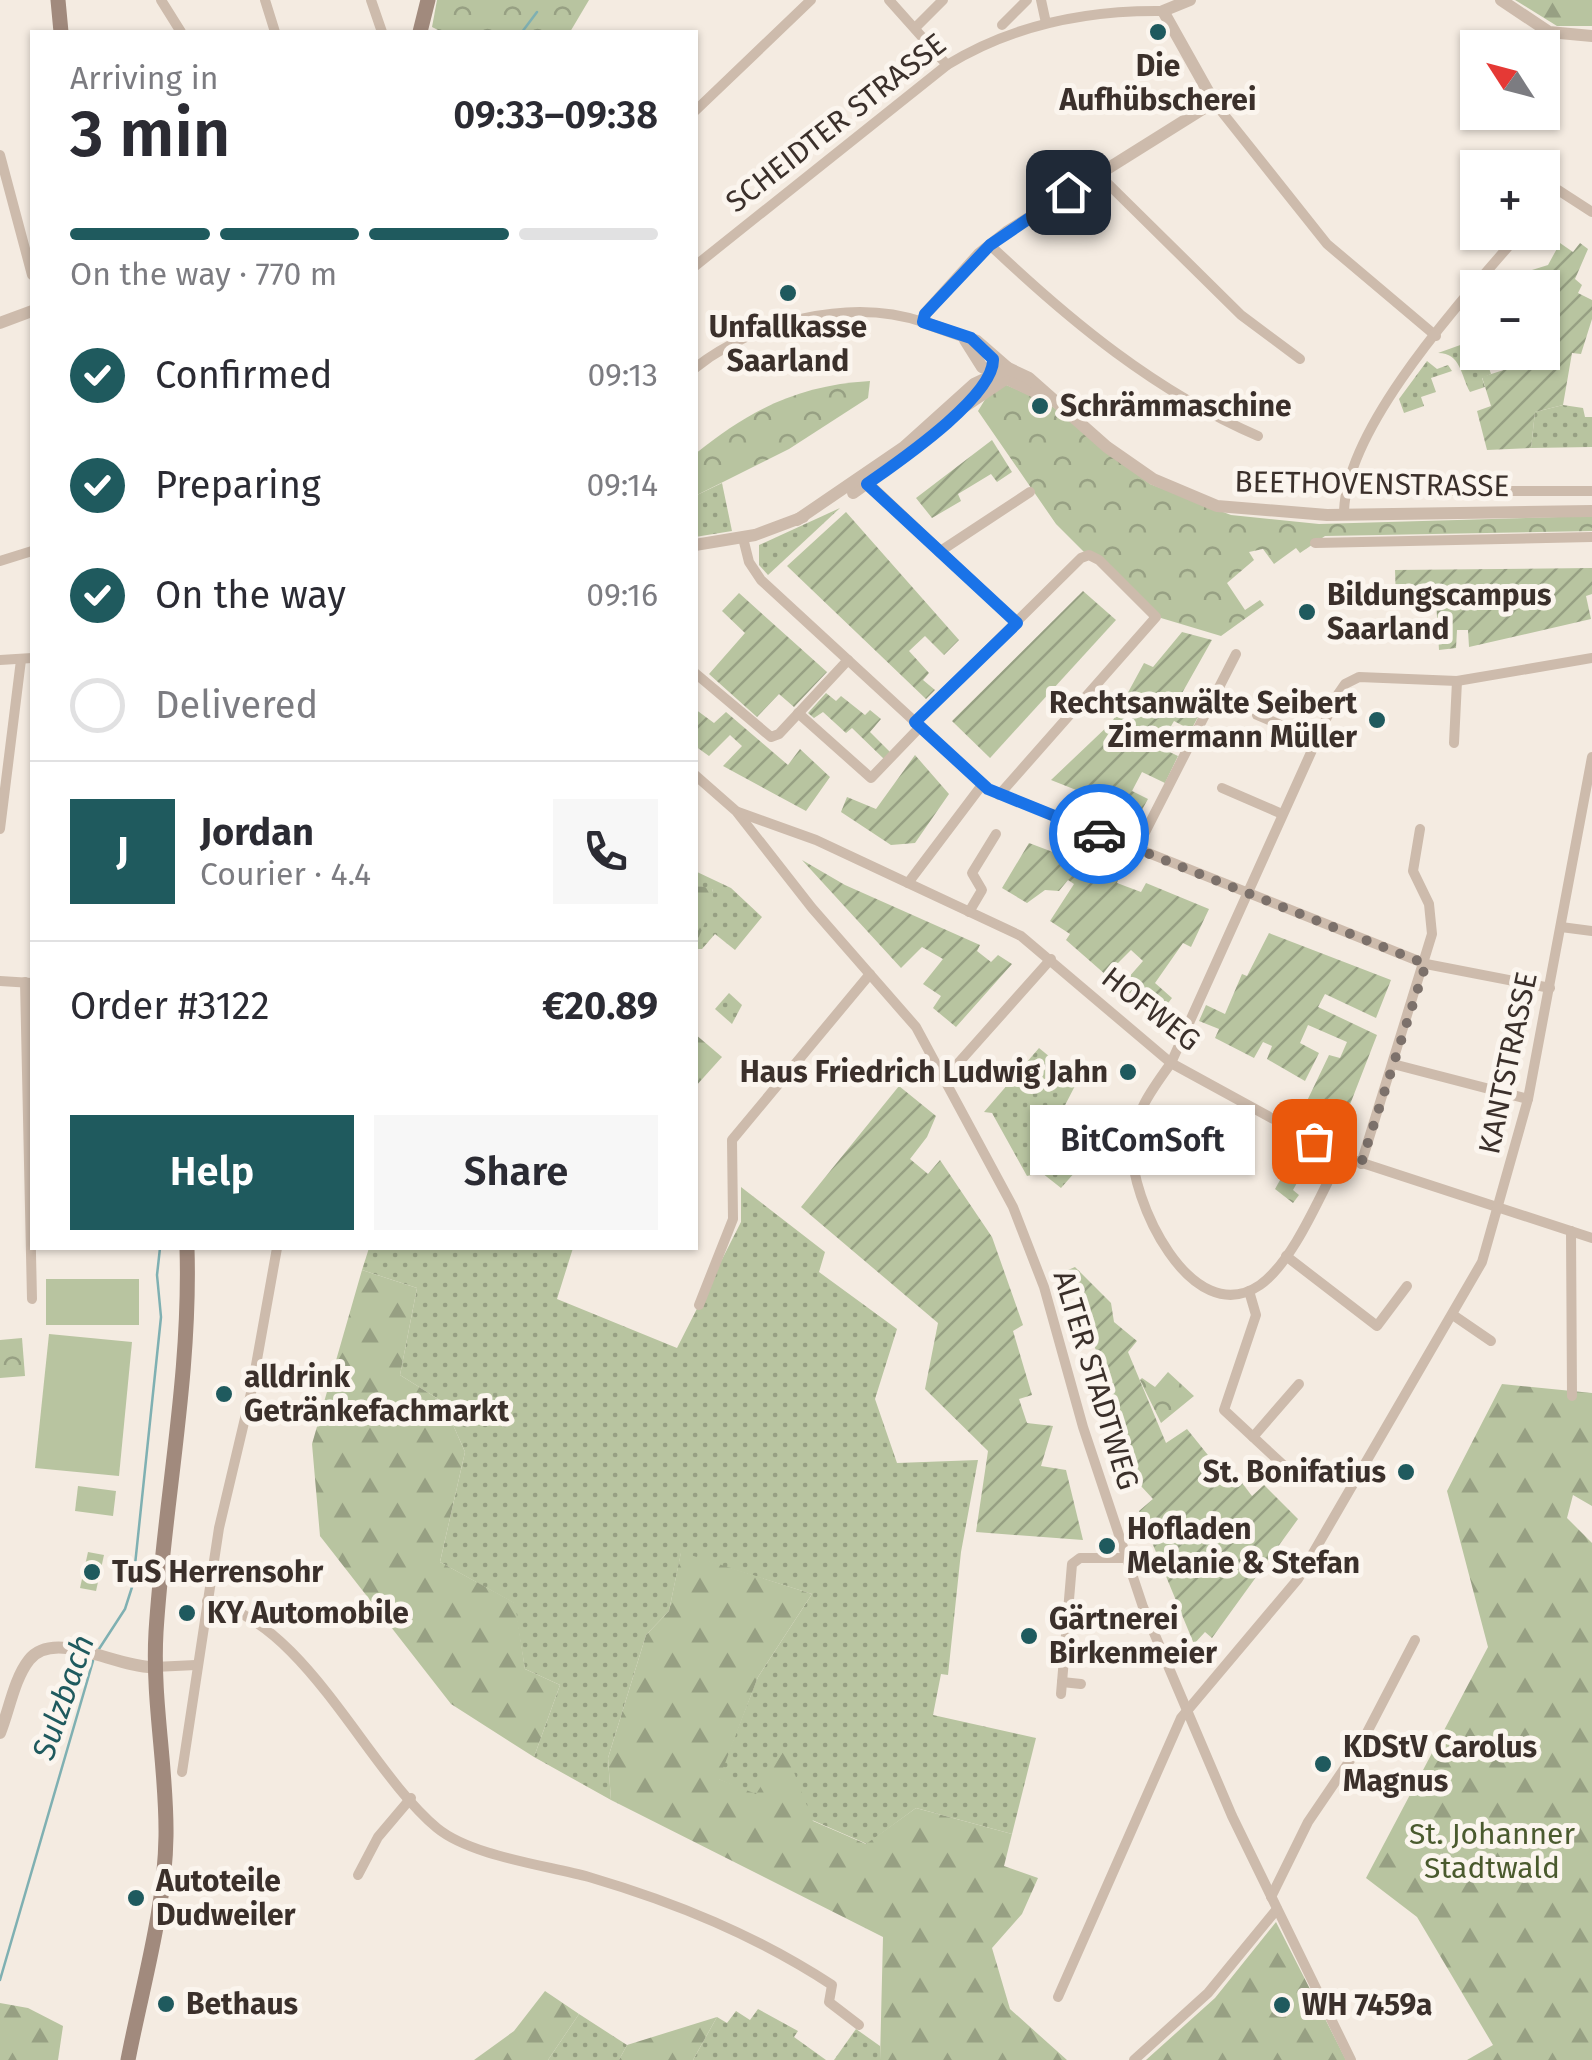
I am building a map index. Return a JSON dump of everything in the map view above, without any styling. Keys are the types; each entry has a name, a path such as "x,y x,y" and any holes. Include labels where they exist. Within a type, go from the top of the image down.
{"main road":[{"path":"58,0 61,30"},
{"path":"420,30 428,0"},
{"path":"128,2060 165,1862 166,1802 154,1666 183,1392 187,1250"}],"street":[{"path":"161,0 180,30"},
{"path":"265,0 274,30"},
{"path":"371,0 381,30"},
{"path":"698,108 811,0"},
{"path":"890,0 947,65"},
{"path":"915,28 944,0"},
{"path":"1002,25 1027,0"},
{"path":"1041,0 1046,23"},
{"name":"SCHEIDTER STRASSE","path":"698,264 947,65 1011,31 1046,23 1164,11 1190,0"},
{"path":"1501,0 1549,32 1592,36"},
{"path":"1164,11 1214,102 1327,244 1436,336"},
{"path":"923,322 929,309 990,245 1097,173 1214,102"},
{"path":"0,155 30,268"},
{"path":"1097,173 1241,315 1300,359"},
{"path":"1560,191 1592,212"},
{"path":"990,245 1136,368 1207,412 1258,436"},
{"path":"1344,514 1353,470 1374,423 1436,336 1506,250"},
{"path":"0,323 30,312"},
{"name":"BEETHOVENSTRASSE","path":"698,366 743,338 804,319 873,314 923,322 948,331 996,370 1030,378 1122,458 1190,497 1249,512 1592,510"},
{"path":"698,545 743,538 797,520 865,480 996,370"},
{"path":"865,480 1017,623"},
{"name":"BEETHOVENSTRASSE","path":"1450,491 1592,491"},
{"path":"939,552 1030,492"},
{"name":"BEETHOVENSTRASSE","path":"1315,543 1592,536"},
{"path":"743,538 757,575 982,784 1000,795 1249,890 1426,964 1550,988"},
{"path":"0,561 30,552"},
{"path":"798,713 872,778 1017,623 1089,555 1156,617 1000,795"},
{"path":"1136,848 1236,654"},
{"path":"1341,1156 1286,1256 1274,1273 1250,1291 1214,1289 1185,1272 1169,1254 1146,1213 1134,1172 1134,1131 1148,1096 1171,1063 1338,692 1350,680 1369,676 1457,680 1592,658"},
{"path":"0,660 27,659 0,829"},
{"path":"698,676 771,737 848,660"},
{"path":"1454,743 1457,680"},
{"path":"1215,695 1235,704"},
{"path":"1257,714 1316,740"},
{"name":"KANTSTRASSE","path":"1058,1997 1186,1710 1298,1579 1482,1262 1501,1208 1528,1099 1592,757"},
{"name":"ALTER STADTWEG","path":"698,778 736,812 916,1027 1018,1216 1044,1287 1124,1558 1186,1710 1351,2060"},
{"path":"908,883 982,784"},
{"path":"1222,788 1282,814"},
{"name":"HOFWEG","path":"736,812 816,840 1021,936 1171,1063 1341,1156 1592,1238"},
{"path":"1361,1164 1426,964 1433,924 1413,871 1420,829"},
{"path":"968,912 982,890 972,873 996,834"},
{"path":"1561,927 1592,931"},
{"path":"945,1078 1051,960"},
{"path":"700,1305 735,1210 732,1140 870,974"},
{"path":"0,981 29,983 30,1088"},
{"path":"1393,1064 1528,1099"},
{"path":"1571,1230 1572,1396"},
{"path":"32,1250 32,1299"},
{"path":"182,1772 207,1600 277,1250"},
{"path":"1286,1256 1377,1326 1408,1286"},
{"path":"1250,1291 1256,1315 1224,1410 1294,1475"},
{"path":"1453,1315 1491,1341"},
{"path":"1253,1437 1300,1384"},
{"path":"1080,1684 1062,1688 1072,1564 1080,1558 1124,1558"},
{"path":"207,1600 242,1614 295,1660 346,1712 440,1831 461,1841 590,1872 716,1919 776,1949 832,1985 830,2002 859,2025"},
{"path":"1271,1897 1308,1822 1361,1744 1415,1640"},
{"path":"0,1733 26,1662 38,1651 66,1646 96,1657 154,1666 196,1666"},
{"path":"358,1875 378,1837 411,1798"},
{"path":"1134,2060 1208,1993 1277,1910"}],"green space":[{"path":"437,0 589,0 571,30 432,27"},
{"path":"1515,0 1592,0 1592,26 1557,26"},
{"path":"1560,243 1573,252 1580,243 1588,249 1575,279 1582,285 1578,293 1592,300 1592,319 1581,354 1572,353 1563,405 1535,412 1531,448 1487,450 1477,411 1491,406 1482,377 1503,370 1560,370 1560,270 1532,270 1548,265 1560,250"},
{"path":"1460,345 1460,368 1451,357 1438,353"},
{"path":"1427,361 1437,369 1448,365 1452,371 1431,378 1436,392 1421,397 1424,406 1404,413 1399,399"},
{"path":"1461,370 1490,370 1491,374 1482,378 1485,387 1470,392"},
{"path":"870,381 868,398 789,449 698,494 698,452 776,402 844,383"},
{"path":"1004,384 1048,403 1150,484 1231,515 1319,524 1592,516 1592,531 1325,536 1300,553 1296,548 1274,564 1263,549 1249,552 1254,560 1227,583 1245,610 1260,600 1264,605 1221,636 1161,618 1100,556 1084,552 1056,524 978,411 989,393"},
{"path":"1563,405 1583,408 1585,417 1592,417 1592,447 1531,448 1535,412"},
{"path":"992,440 1012,472 997,482 991,474 958,494 961,501 932,518 916,498"},
{"path":"722,483 732,531 698,537 698,495"},
{"path":"840,508 768,575 759,565 759,545"},
{"path":"846,512 959,640 944,655 925,636 909,651 929,673 923,680 935,690 926,699 787,566"},
{"path":"1592,568 1592,594 1586,596 1591,619 1469,647 1468,630 1457,630 1456,648 1439,650 1436,600 1396,600 1395,570"},
{"path":"1083,591 1116,620 990,758 952,721"},
{"path":"739,593 827,672 794,707 779,694 757,717 709,674 745,633 722,611"},
{"path":"1182,632 1212,640 1177,702 1200,713 1191,730 1174,721 1159,747 1178,756 1165,783 1142,772 1132,791 1148,799 1139,815 1051,780 1112,722 1144,663 1153,667"},
{"path":"826,693 836,701 841,696 865,715 870,710 881,719 870,732 891,753 884,759 852,728 846,733 823,712 814,718 808,713"},
{"path":"698,711 714,723 726,712 788,765 800,749 830,777 806,811 723,766 742,746 730,735 709,756 698,748"},
{"path":"915,755 949,794 915,843 891,845 841,812 847,797 876,809"},
{"path":"1029,843 1119,877 1117,883 1141,892 1146,883 1209,909 1191,947 1183,943 1155,983 1172,998 1158,1016 1121,986 1143,961 1131,950 1106,975 1066,940 1070,934 1050,921 1074,884 1068,880 1059,891 1045,890 1027,903 1002,888"},
{"path":"802,860 845,885 980,945 977,951 991,962 998,955 1012,964 956,1027 933,1008 941,996 923,984 943,959 922,947 901,968"},
{"path":"698,872 731,888 762,917 735,950 715,934 698,949 713,889 698,886"},
{"path":"698,886 713,888 709,913 698,939"},
{"path":"1269,933 1391,980 1376,1018 1325,994 1318,1007 1377,1035 1344,1120 1307,1101 1329,1055 1340,1058 1347,1042 1308,1025 1300,1043 1319,1053 1305,1081 1267,1059 1272,1046 1263,1042 1254,1058 1215,1038 1219,1029 1199,1021 1206,1005 1225,1014 1242,974 1247,976"},
{"path":"729,993 742,1005 732,1024 715,1009"},
{"path":"698,1037 722,1057 698,1084"},
{"path":"1039,1048 1078,1080 1061,1113 1106,1137 1061,1188 1042,1173 1027,1176 992,1113 984,1112"},
{"path":"899,1086 936,1116 927,1137 910,1159 928,1174 940,1160 992,1237 1023,1325 1013,1331 1032,1395 1019,1399 1027,1423 1053,1426 1041,1466 1066,1470 1083,1540 976,1532 988,1451 925,1389 938,1323 801,1207"},
{"path":"1288,1166 1302,1174 1293,1190 1299,1195 1293,1203 1275,1189"},
{"path":"741,1187 825,1252 819,1272 897,1329 875,1399 897,1463 978,1460 961,1552 948,1675 941,1674 933,1715 1036,1738 1012,1834 916,1808 867,1844 718,1779 758,1677 812,1594 681,1553 669,1611 646,1635 608,1758 611,1800 534,1757 560,1685 525,1669 514,1603 440,1562 465,1452 443,1402 400,1375 417,1288 362,1270 368,1250 572,1250 557,1299 677,1348 741,1222"},
{"path":"1075,1267 1111,1303 1114,1322 1137,1341 1128,1352 1166,1443 1187,1429 1228,1480 1236,1475 1252,1496 1264,1485 1298,1519 1212,1638 1205,1632 1194,1644 1139,1511 1153,1499 1128,1472 1135,1463 1068,1270"},
{"path":"362,1270 417,1288 400,1375 443,1402 465,1452 440,1562 515,1603 525,1669 560,1685 534,1757 451,1704 320,1536 312,1444"},
{"path":"46,1279 139,1279 139,1325 46,1325"},
{"path":"49,1334 132,1342 119,1476 35,1468"},
{"path":"22,1338 25,1376 0,1378 0,1340"},
{"path":"1168,1372 1194,1396 1161,1423 1140,1380 1155,1387"},
{"name":"St. Johanner Stadtwald","path":"1502,1384 1592,1393 1592,1506 1573,1495 1567,1518 1592,1543 1592,2060 1467,2060 1493,2045 1417,1917 1366,1878 1488,1647 1447,1491"},
{"path":"78,1486 116,1491 113,1516 75,1511"},
{"name":"TuS Herrensohr","path":"88,1552 104,1555 96,1591 80,1588"},
{"path":"681,1552 812,1594 758,1677 719,1779 756,1794 785,1749 813,1821 866,1844 916,1808 1012,1834 1004,1866 1038,1878 1022,1914 992,1948 1010,2009 1067,2060 880,2060 883,1937 611,1800 608,1758 646,1635 669,1611"},
{"path":"1276,1922 1346,2060 1146,2060 1215,1998"},
{"path":"545,1991 579,2014 548,2060 474,2060 514,2031"},
{"path":"0,2003 28,2008 63,2026 58,2060 0,2060"},
{"path":"758,2009 798,2031 794,2037 826,2060 693,2060 717,2017 727,2023 736,2011 750,2020"},
{"path":"579,2014 627,2045 619,2060 548,2060"},
{"path":"717,2017 693,2060 619,2060 627,2045"},
{"path":"856,2029 880,2046 880,2060 834,2060"}],"waterway":[{"path":"524,30 537,12"},
{"name":"Sulzbach","path":"99,1649 125,1609 133,1584 161,1317 157,1275 160,1250"},
{"name":"Sulzbach","path":"0,1980 93,1661"}],"way so far":[{"path":"1099,834 1249,890 1426,964 1361,1164 1314,1141"}],"place":[{"name":"Die Aufhübscherei","path":"1158,32"},
{"name":"Unfallkasse Saarland","path":"788,293"},
{"name":"Schrämmaschine","path":"1040,406"},
{"name":"Bildungscampus Saarland","path":"1307,612"},
{"name":"Rechtsanwälte Seibert Zimermann Müller","path":"1377,720"},
{"name":"Haus Friedrich Ludwig Jahn","path":"1128,1072"},
{"name":"BitComSoft","path":"1314,1141"},
{"name":"alldrink Getränkefachmarkt","path":"224,1394"},
{"name":"St. Bonifatius","path":"1406,1472"},
{"name":"Hofladen Melanie & Stefan","path":"1107,1546"},
{"name":"TuS Herrensohr","path":"92,1572"},
{"name":"KY Automobile","path":"187,1613"},
{"name":"Gärtnerei Birkenmeier","path":"1029,1636"},
{"name":"KDStV Carolus Magnus","path":"1323,1764"},
{"name":"Autoteile Dudweiler","path":"136,1898"},
{"name":"Bethaus","path":"166,2004"},
{"name":"WH 7459a","path":"1282,2005"}],"route":[{"path":"1068,192 990,245 925,314 923,322 971,338 984,348 993,359 994,368 977,395 867,484 1017,623 915,722 988,789 1099,834"}]}
